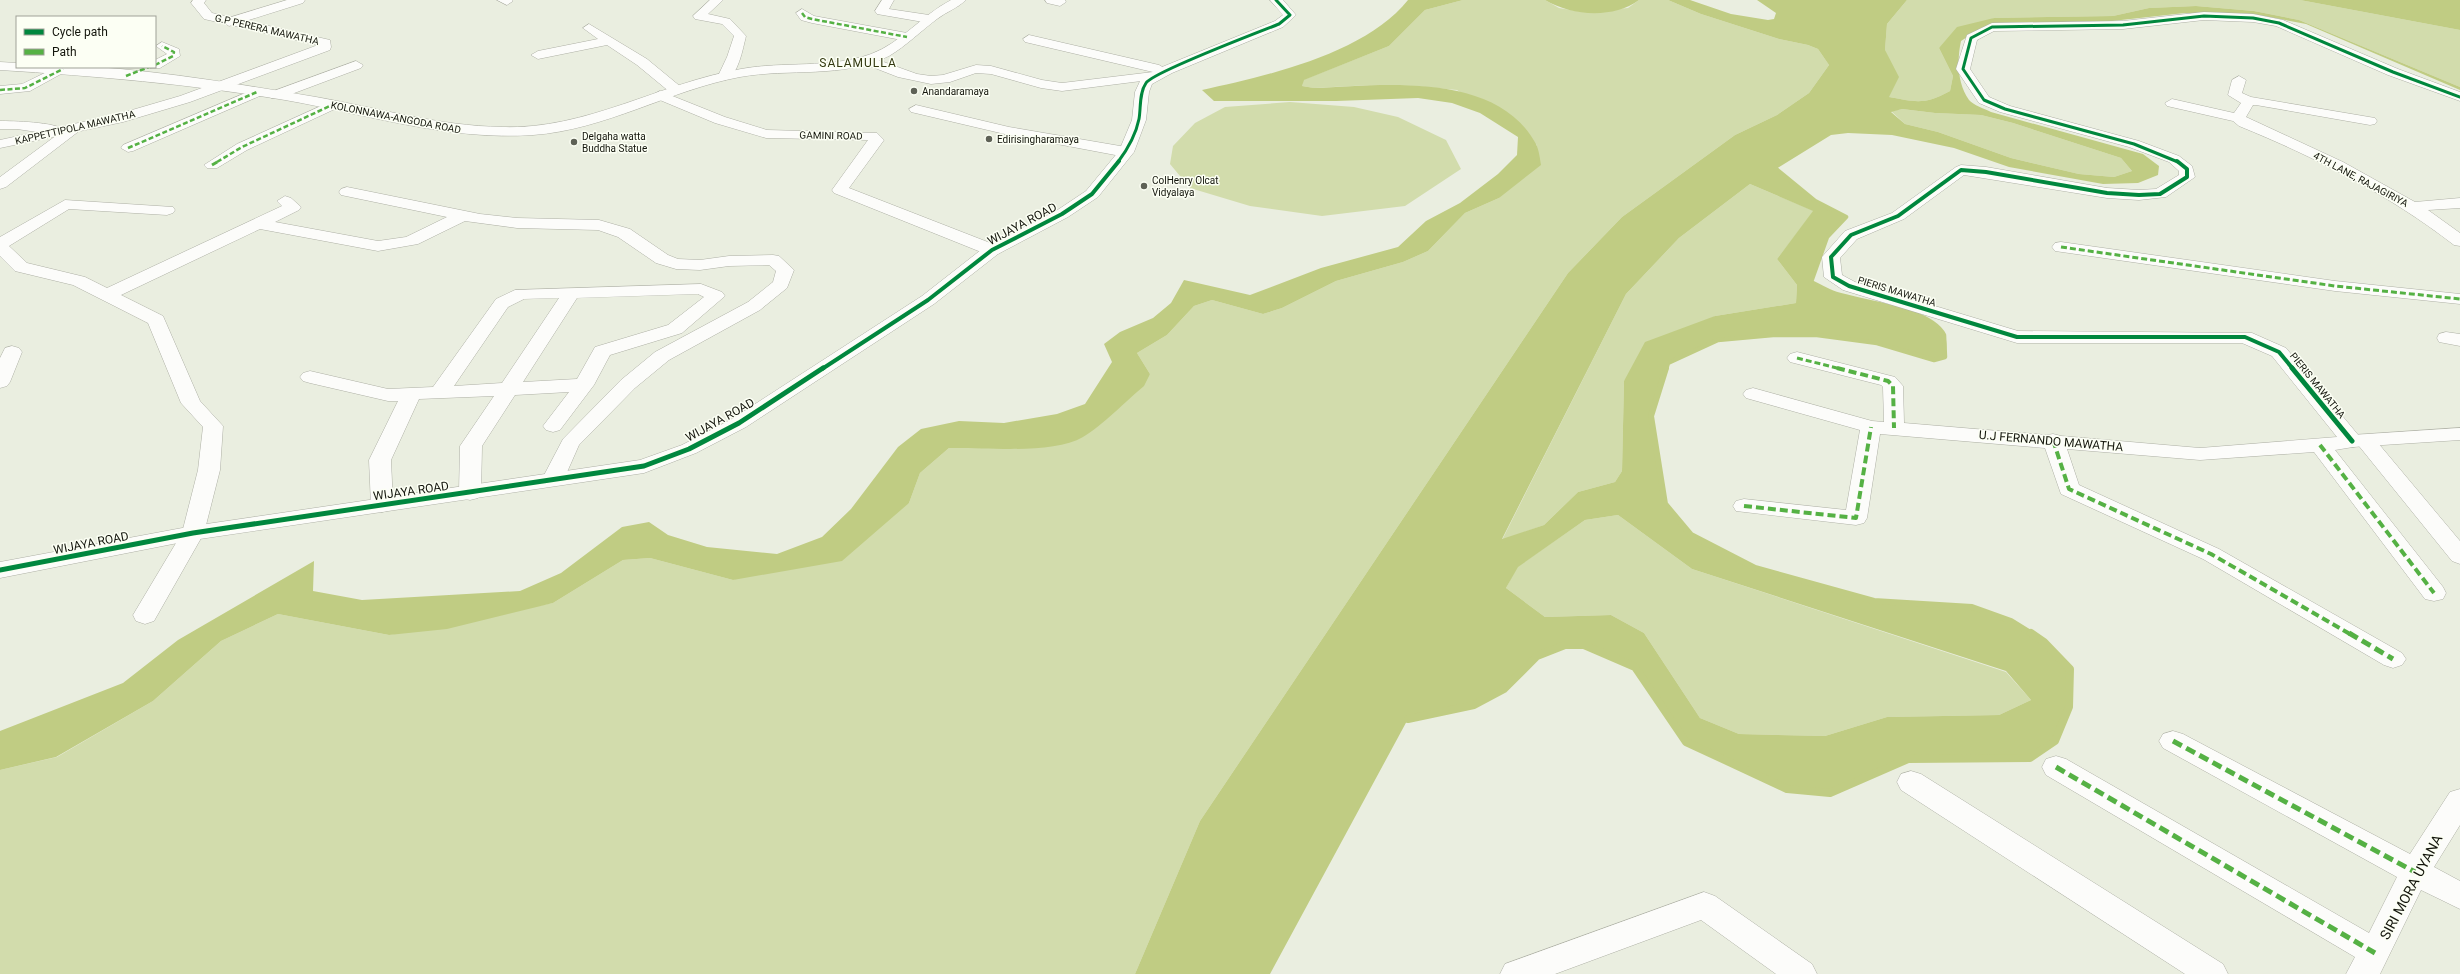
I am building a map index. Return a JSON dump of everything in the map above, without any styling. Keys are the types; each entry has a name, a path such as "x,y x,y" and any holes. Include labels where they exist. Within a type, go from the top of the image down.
{"street":[{"name":"G.P PERERA MAWATHA","path":"200,0 197,3 208,16 325,43 325,47 218,87"},
{"path":"229,22 299,0"},
{"path":"717,0 699,16 722,19 730,22 740,36 734,57 724,76"},
{"path":"888,0 881,11 929,19"},
{"name":"KOLONNAWA-ANGODA ROAD","path":"36,68 126,76 257,92 332,105 443,128 526,132 574,125 660,95 724,76 754,71 825,66 866,60 882,54 907,37 929,19 960,0"},
{"name":"WIJAYA ROAD","path":"0,570 193,533 644,466 702,442 739,423 928,300 992,250 1062,214 1092,194 1126,152 1138,120 1142,92 1146,82 1162,73 1279,24 1290,15 1276,0"},
{"path":"802,13 805,17 812,19 907,37"},
{"name":"PIERIS MAWATHA","path":"2460,97 2393,72 2280,23 2253,18 2204,16 2123,25 1992,26 1970,38 1963,69 1984,100 2005,109 2134,144 2174,160 2187,169 2187,177 2160,194 2139,195 2107,193 1986,172 1961,170 1898,216 1851,235 1831,257 1833,277 1850,286 2017,337 2245,337 2279,352 2460,556"},
{"path":"589,28 642,62 676,90"},
{"path":"1029,39 1162,73"},
{"path":"538,55 608,41"},
{"path":"156,64 173,56 174,52 162,46"},
{"path":"866,60 930,80 947,79 964,71 981,69 1049,87 1062,87 1162,73"},
{"path":"276,95 356,65"},
{"path":"0,66 16,67"},
{"path":"126,76 146,68"},
{"path":"0,90 25,88 62,70"},
{"path":"2239,80 2235,95 2249,101 2370,121"},
{"name":"KAPPETTIPOLA MAWATHA","path":"0,144 118,119 218,87"},
{"path":"128,148 257,92"},
{"name":"GAMINI ROAD","path":"660,95 720,120 766,134 872,136 877,140 840,190 992,250"},
{"path":"2238,118 2249,101"},
{"name":"4TH LANE, RAJAGIRIYA","path":"2172,103 2238,118 2255,128 2295,144 2412,206 2460,241"},
{"path":"212,165 242,147 332,105"},
{"path":"916,110 1009,131 1126,152"},
{"path":"0,125 23,126 57,131"},
{"path":"0,184 76,128"},
{"path":"347,192 463,215 517,223 599,225 624,233 662,259 676,264 700,265 729,261 773,260 785,270 781,284 754,306 662,356 628,384 570,443 553,479"},
{"path":"108,295 293,207 285,201"},
{"path":"2412,206 2460,203"},
{"path":"145,615 193,533 208,470 213,426 191,403 156,320 79,281 22,268 0,245 65,205 74,204 167,210"},
{"path":"260,224 378,246 396,246 423,237 463,215"},
{"path":"2061,247 2335,286 2460,299"},
{"path":"439,393 502,303 521,294 701,290 734,306 754,306"},
{"path":"470,493 471,446 572,292"},
{"path":"553,426 584,385 602,351 675,329 716,296"},
{"path":"0,382 12,352"},
{"path":"1797,358 1888,380 1894,386 1894,428"},
{"path":"310,377 388,395 584,385"},
{"path":"382,505 380,460 411,394"},
{"name":"U.J FERNANDO MAWATHA","path":"1752,394 1871,427 2053,440 2200,454 2460,434"},
{"path":"1744,506 1856,518 1871,427"},
{"path":"2053,440 2069,489 2211,554 2393,660"},
{"path":"2320,445 2434,593"},
{"path":"2173,741 2460,896"},
{"path":"2056,767 2369,964"},
{"path":"1911,782 2212,974"},
{"name":"SIRI MORA UYANA","path":"2369,964 2415,872 2460,800"},
{"path":"1516,974 1704,905 1801,974"}],"shaded area":[{"path":"1408,0 1463,0 1425,10 1389,46 1304,80 1302,86 1314,88 1404,85 1467,93 1495,104 1518,121 1536,144 1541,165 1499,198 1465,213 1428,251 1403,262 1336,281 1282,308 1263,314 1212,300 1194,306 1167,335 1137,353 1150,374 1144,386 1106,420 1090,432 1070,443 1054,446 1018,449 949,448 920,473 909,503 842,561 733,580 650,558 623,560 553,603 447,629 389,635 278,614 221,641 153,701 56,757 0,770 0,731 123,683 178,640 314,561 313,591 362,600 520,591 561,573 622,527 649,522 668,535 707,547 777,554 822,537 851,509 898,447 921,429 959,421 1004,423 1057,414 1085,404 1112,362 1104,344 1120,332 1153,318 1171,303 1184,280 1250,295 1321,268 1398,247 1426,221 1460,203 1498,174 1517,155 1518,137 1480,113 1452,103 1418,98 1336,101 1214,101 1202,90 1284,70 1341,49 1367,35 1389,19"},
{"path":"1463,0 1545,0 1559,8 1583,12 1628,8 1639,0 1668,0 1701,14 1779,39 1808,45 1818,49 1829,65 1809,93 1777,115 1735,135 1622,217 1568,273 1200,821 1135,974 0,974 0,770 57,757 153,701 221,641 278,614 389,635 553,603 623,560 650,558 733,580 909,503 920,473 949,448 1041,447 1150,374 1137,353 1167,335 1194,306 1212,300 1263,314 1282,308 1336,281 1403,262 1428,251 1465,213 1499,198 1537,145 1457,90 1415,86 1372,85 1314,88 1302,86 1303,80 1389,46 1425,10"},
{"path":"1545,0 1639,0 1629,6 1617,10 1605,13 1592,13 1567,9"},
{"path":"1668,0 1690,0 1731,14 1768,20 1774,19 1776,13 1757,0 1907,0 1887,24 1885,50 1899,77 1889,97 1914,101 1934,99 1950,91 1953,76 1939,48 1957,27 1994,18 2113,16 2149,8 2196,6 2254,11 2299,20 2460,87 2460,90 2306,24 2253,14 2185,13 2112,21 2008,23 1981,28 1961,41 1959,56 1960,79 1965,93 1973,104 1991,112 2143,154 2159,166 2158,175 2138,183 2103,184 2009,167 1954,148 1892,135 1848,133 1831,135 1776,169 1815,201 1846,217 1827,237 1811,282 1827,291 1844,297 1905,311 1931,321 1943,331 1946,338 1945,357 1934,360 1877,343 1817,335 1773,335 1718,340 1668,363 1651,416 1665,504 1691,535 1755,568 1874,601 1972,607 2011,621 2044,642 2070,669 2069,707 2055,741 2030,758 1908,759 1830,793 1787,789 1686,742 1635,667 1584,645 1565,645 1537,656 1504,689 1474,705 1408,719 1270,974 1135,974 1200,821 1568,273 1622,217 1735,135 1777,115 1809,93 1829,65 1818,49 1808,45 1779,39 1701,14","holes":["1902,109 1935,113 1981,115 2013,123 2121,158 2132,171 2114,177 2079,174 2011,158 1938,132 1905,124 1891,112","1750,184 1813,211 1777,259 1797,285 1796,303 1715,316 1645,342 1624,381 1622,471 1615,482 1578,492 1544,525 1502,539 1626,294 1679,238","1618,515 1692,569 2006,671 2031,700 1999,715 1887,717 1825,736 1739,734 1700,718 1644,633 1611,615 1545,617 1506,588 1518,567 1585,520"]},
{"path":"1907,0 2300,0 2460,30 2460,87 2299,20 2254,11 2196,6 2149,8 2113,16 1994,18 1939,48 1953,76 1950,91 1934,99 1920,101 1906,100 1889,97 1885,50 1887,24"},
{"path":"2300,0 2460,0 2460,30"},
{"path":"1290,102 1354,107 1398,117 1446,140 1461,169 1405,206 1322,216 1250,206 1190,188 1170,164 1173,146 1195,123 1225,107"},
{"path":"1902,109 1935,113 1981,115 2013,123 2121,158 2132,171 2114,177 2079,174 2011,158 1938,132 1905,124 1891,111"},
{"path":"1750,184 1814,211 1777,259 1797,285 1796,303 1715,316 1624,381 1622,471 1615,482 1578,492 1544,525 1502,540 1626,294 1679,238"},
{"path":"1618,515 1692,569 2006,672 2031,700 1999,715 1887,717 1825,736 1739,734 1700,718 1644,633 1611,615 1545,617 1506,588 1517,567 1585,520"}],"waterway":[{"path":"1666,369 1668,363 1718,340 1773,335 1817,335 1877,343 1934,360 1945,357 1944,335 1936,326 1925,318 1895,308 1836,294 1811,282 1827,237 1846,217 1815,201 1776,169"},
{"path":"1666,368 1651,416 1665,504 1691,535 1755,568 1874,601 1972,607 2011,621 2032,634"},
{"path":"1408,719 1474,705 1504,689 1537,656 1565,645 1584,645 1635,667 1686,742 1787,789 1830,793 1908,759 2030,758 2055,741 2069,707 2070,669 2044,642 2031,633"}],"marked path":[{"path":"802,13 805,17 812,19 907,37"},
{"path":"156,64 173,56 174,52 162,46"},
{"path":"126,76 146,68"},
{"path":"0,90 25,88 63,69"},
{"path":"128,148 257,92"},
{"path":"212,165 242,147 332,105"},
{"path":"2061,247 2335,286 2460,299"},
{"path":"1797,358 1888,381 1893,386 1894,428"},
{"path":"1744,506 1856,518 1871,427"},
{"path":"2053,440 2069,489 2211,554 2393,659"},
{"path":"2320,445 2434,593"},
{"path":"2173,741 2415,872"},
{"path":"2056,767 2375,953"}],"cycle path":[{"path":"0,570 193,533 644,466 689,449 739,423 928,300 992,250 1062,214 1092,194 1126,152 1139,120 1142,92 1146,82 1167,70 1279,24 1290,15 1276,0"},
{"path":"2352,441 2279,352 2245,337 2017,337 1849,286 1833,277 1831,257 1851,235 1898,216 1961,170 1986,172 2107,193 2139,195 2160,194 2187,177 2187,169 2174,159 2134,144 2005,109 1984,100 1963,69 1971,38 1992,27 2123,25 2204,16 2253,18 2279,23 2393,72 2460,97"}],"place":[{"name":"Anandaramaya","path":"914,91"},
{"name":"Edirisingharamaya","path":"989,139"},
{"name":"Delgaha watta Buddha Statue","path":"574,142"},
{"name":"ColHenry Olcat Vidyalaya","path":"1144,186"}],"district":[{"name":"SALAMULLA","path":"858,63"}]}
